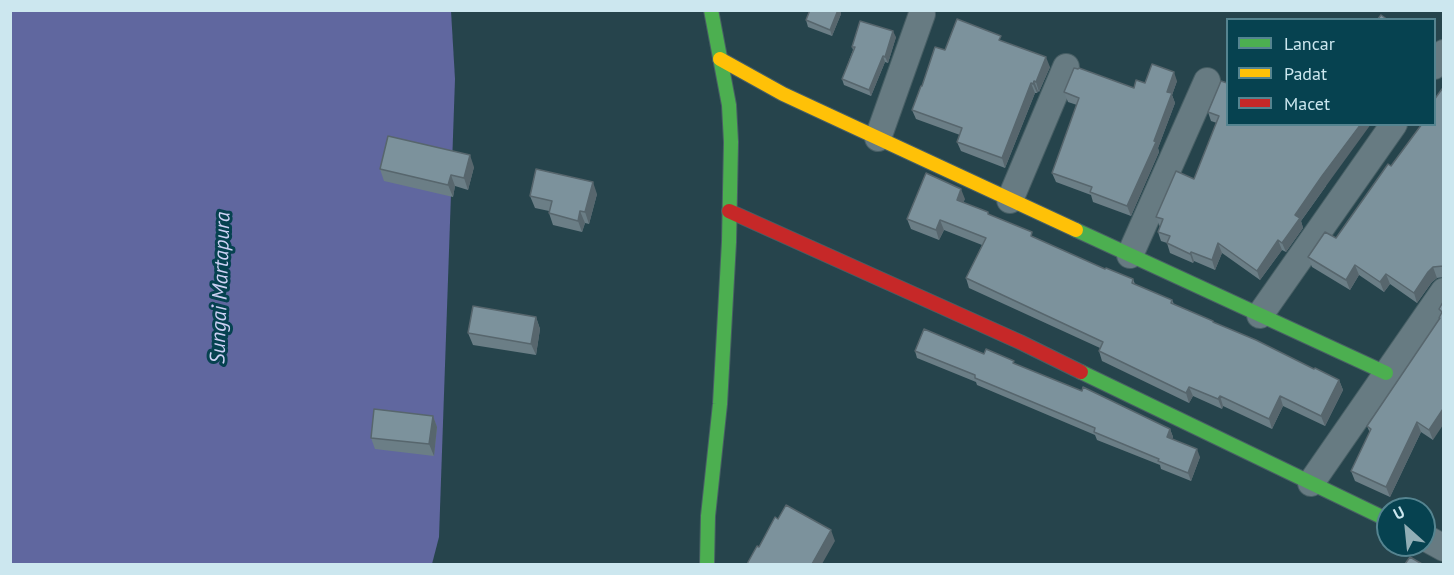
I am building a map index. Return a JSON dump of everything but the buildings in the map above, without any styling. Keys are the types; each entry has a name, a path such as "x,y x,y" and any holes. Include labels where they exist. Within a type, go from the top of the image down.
{"street":[{"path":"707,564 708,516 720,404 729,242 731,142 729,105 711,10"},
{"path":"878,138 922,14"},
{"path":"720,59 783,94 1386,373"},
{"path":"1010,200 1066,67"},
{"path":"1130,255 1208,81"},
{"path":"1260,315 1393,126"},
{"path":"729,211 1020,342 1376,514"},
{"path":"1311,483 1443,291"}],"water":[{"name":"Sungai Martapura","path":"10,11 451,11 455,79 439,537 432,564 11,564"}],"traffic: fast":[{"path":"707,564 708,516 720,404 729,242 731,142 729,105 711,10"},
{"path":"1076,230 1386,373"},
{"path":"1081,372 1376,514"}],"traffic: slow":[{"path":"720,59 783,94 1076,230"}],"traffic: jam":[{"path":"729,211 1020,342 1081,372"}]}
